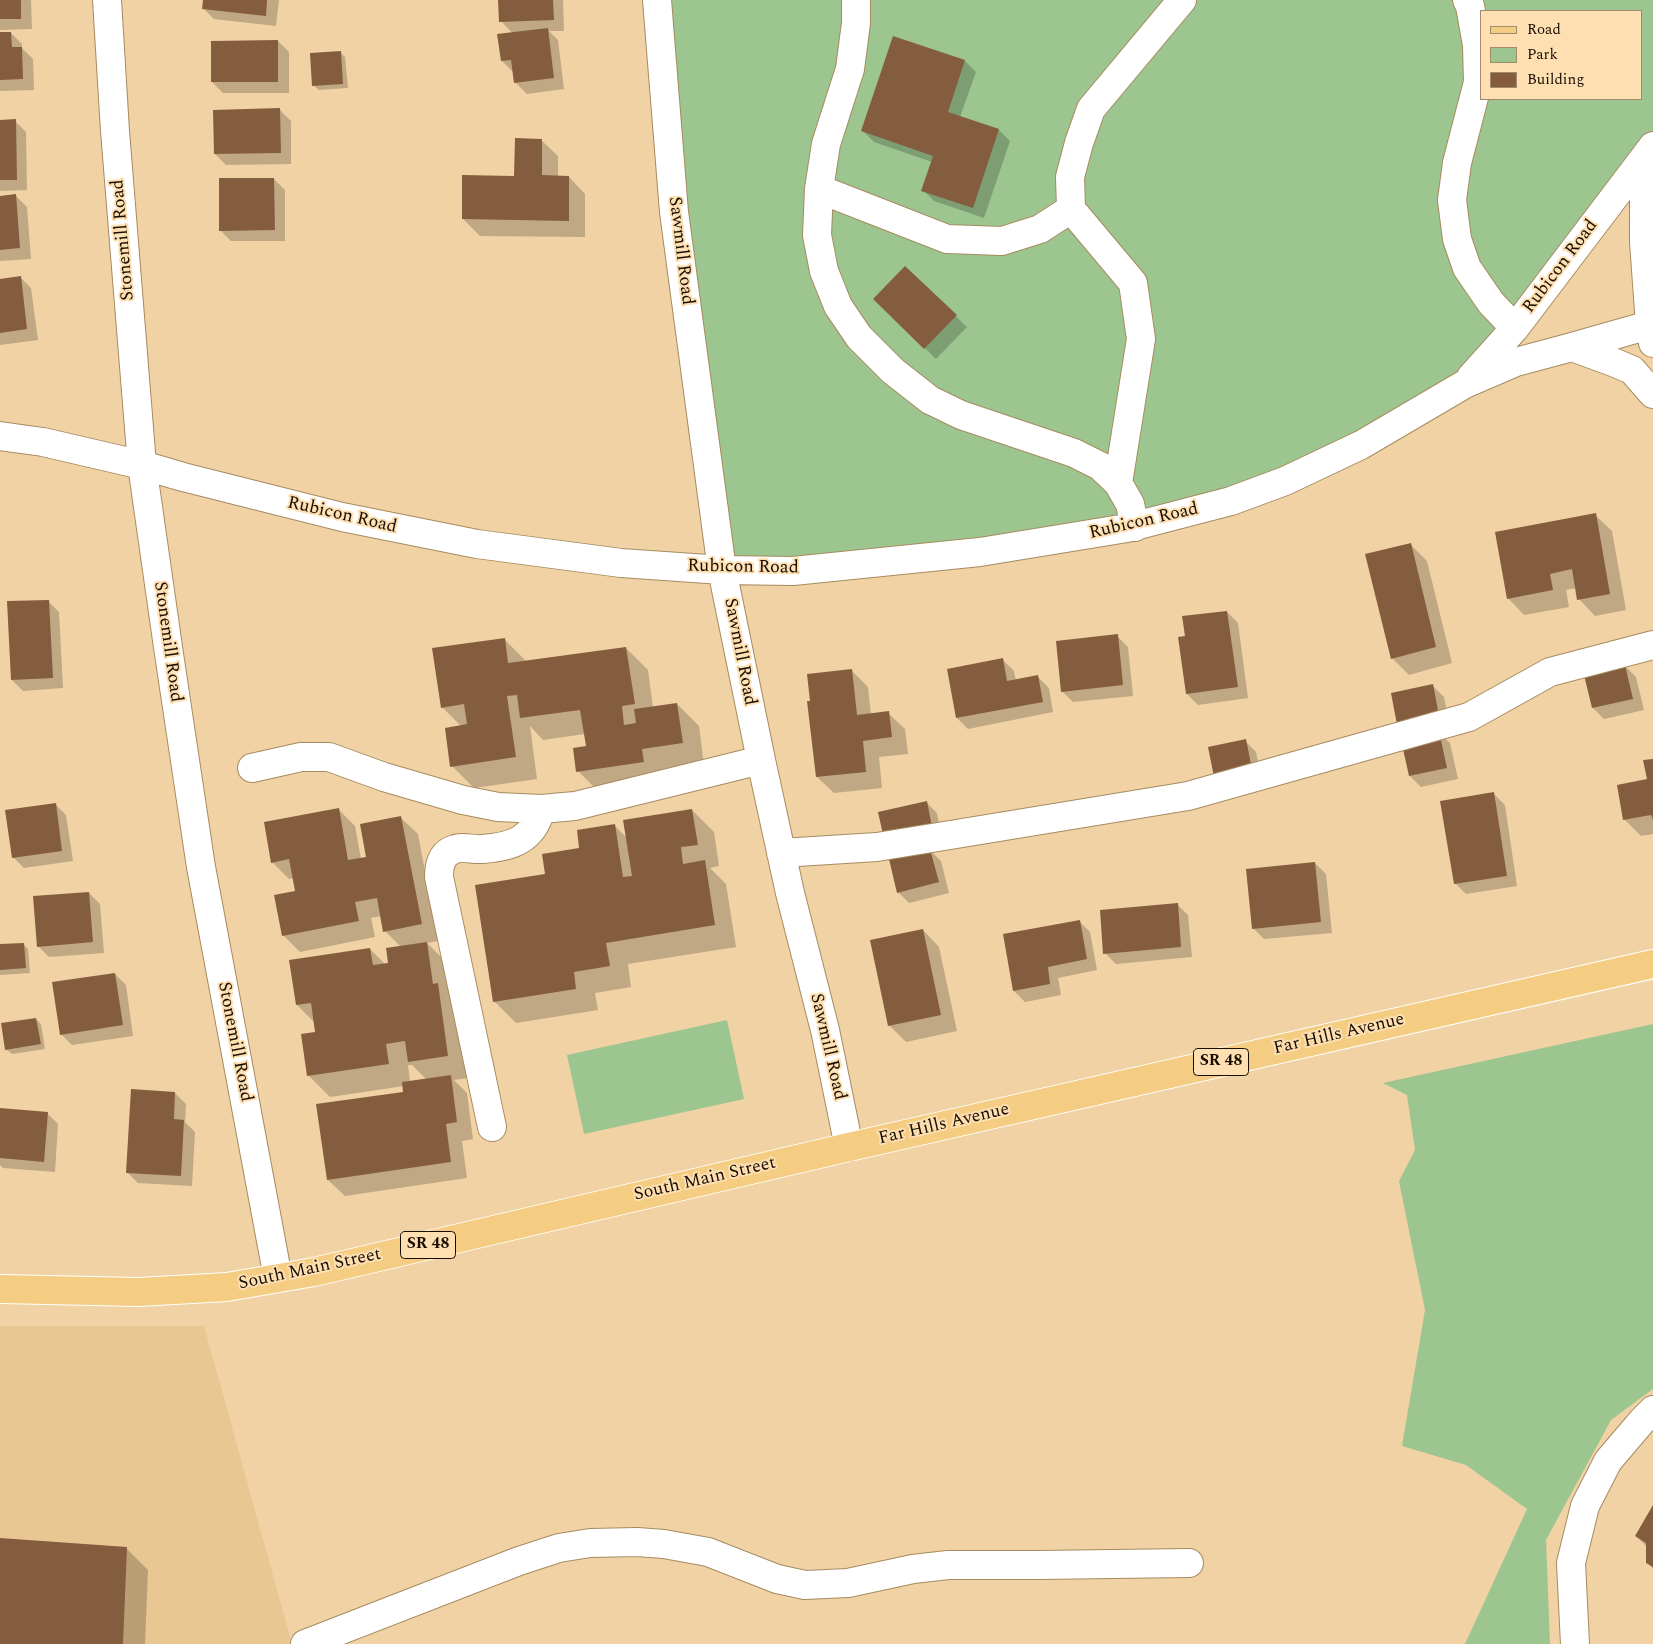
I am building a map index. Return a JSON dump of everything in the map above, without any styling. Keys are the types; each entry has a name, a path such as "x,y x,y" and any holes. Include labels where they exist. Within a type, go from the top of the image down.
{"main road":[{"name":"Far Hills Avenue","path":"849,1146 1653,964"},
{"name":"South Main Street","path":"0,1289 139,1292 227,1287 314,1272 849,1146"}],"street":[{"name":"Stonemill Road","path":"107,0 115,131 142,465 168,654 201,867 278,1278"},
{"name":"Sawmill Road","path":"657,0 674,212 722,570 760,760 825,1030 849,1146"},
{"path":"856,0 856,23 850,69 826,144 819,188 817,235 824,270 838,306 859,337 893,371 930,400 961,415 1074,454 1100,466 1118,483 1130,504 1135,527"},
{"path":"1118,483 1141,339 1133,283 1071,209 1070,177 1079,143 1091,110 1182,0"},
{"path":"1467,0 1470,6 1477,45 1478,82 1457,162 1452,200 1457,239 1467,268 1491,304 1515,328"},
{"name":"Rubicon Road","path":"1465,384 1515,328 1653,146"},
{"name":"Rubicon Road","path":"0,436 43,442 142,465 342,517 477,544 621,563 722,570 793,571 980,552 1135,527 1231,501 1285,481 1361,445 1465,384 1516,362 1651,328 1644,242 1644,196 1653,153"},
{"path":"819,188 947,239 1002,241 1040,229 1071,209"},
{"path":"1572,347 1632,370 1653,394"},
{"path":"781,853 877,847 1188,796 1469,717 1550,672 1653,645"},
{"path":"252,768 301,757 329,757 384,777 464,800 498,807 541,809 575,806 760,760"},
{"path":"492,1127 439,877 439,866 445,855 456,848 482,849 513,844 530,834 538,822 541,809"},
{"path":"1575,1644 1571,1563 1585,1506 1608,1461 1653,1410"},
{"path":"305,1644 519,1560 560,1548 590,1543 637,1542 664,1544 708,1552 778,1579 805,1584 848,1583 913,1569 948,1565 1189,1563"}],"shaded area":[{"path":"0,1326 204,1326 292,1644 0,1644"}],"green space":[{"path":"657,0 1653,0 1653,146 1465,384 1361,445 1127,528 722,570"},
{"path":"727,1020 744,1099 584,1134 567,1055"},
{"path":"1653,1024 1653,1389 1611,1420 1546,1540 1550,1644 1465,1644 1527,1509 1466,1465 1402,1446 1425,1310 1399,1181 1415,1150 1407,1095 1383,1083"}],"building":[{"path":"0,0 21,0 21,19 0,19"},
{"path":"203,0 267,0 266,16 202,9"},
{"path":"498,0 553,0 554,20 499,22"},
{"path":"548,28 554,78 514,83 511,60 501,61 497,34"},
{"path":"0,32 11,32 12,47 22,47 23,79 0,80"},
{"path":"893,36 965,60 948,112 999,129 973,208 921,191 933,156 861,131"},
{"path":"278,40 278,82 211,82 211,41"},
{"path":"341,51 343,84 312,86 310,53"},
{"path":"280,108 281,153 214,154 213,110"},
{"path":"16,119 17,180 0,180 0,120"},
{"path":"515,138 542,139 542,175 569,176 569,221 462,219 462,175 514,176"},
{"path":"219,178 274,178 275,230 219,231"},
{"path":"16,194 20,248 0,250 0,196"},
{"path":"905,266 957,315 924,349 873,299"},
{"path":"21,276 27,329 0,333 0,279"},
{"path":"1596,513 1610,594 1577,600 1572,569 1550,574 1553,590 1507,599 1495,532"},
{"path":"1411,543 1436,647 1391,659 1365,554"},
{"path":"49,600 53,678 11,680 7,601"},
{"path":"1227,611 1238,687 1186,694 1178,637 1185,636 1182,616"},
{"path":"1118,634 1123,685 1061,692 1056,641"},
{"path":"505,638 508,663 626,647 635,704 622,706 624,725 636,723 634,709 677,703 683,743 642,749 644,762 576,772 573,748 586,746 580,710 520,718 517,695 507,696 516,757 450,767 445,728 467,724 464,704 441,708 432,648"},
{"path":"1003,658 1007,681 1038,675 1043,702 956,718 947,669"},
{"path":"1625,665 1633,699 1592,708 1584,675"},
{"path":"852,669 857,715 889,711 892,737 863,741 866,772 816,777 807,701 810,701 807,674"},
{"path":"1433,684 1440,721 1398,730 1391,693"},
{"path":"1439,731 1447,768 1409,776 1401,740"},
{"path":"1246,739 1253,774 1215,782 1208,747"},
{"path":"1653,759 1653,820 1651,815 1623,820 1617,785 1647,779 1643,760"},
{"path":"1494,792 1507,876 1454,884 1440,801"},
{"path":"927,801 934,837 886,848 878,812"},
{"path":"56,803 62,851 12,858 5,810"},
{"path":"339,808 348,860 366,857 360,824 401,816 422,924 383,932 377,898 355,902 359,921 282,936 274,895 295,891 289,859 271,863 264,822"},
{"path":"692,809 698,845 681,847 683,864 705,860 715,925 606,943 610,966 574,972 576,989 493,1002 475,885 545,874 542,854 579,848 577,830 615,824 623,877 632,876 623,820"},
{"path":"930,849 939,882 897,893 889,859"},
{"path":"1315,862 1321,922 1252,929 1246,869"},
{"path":"89,892 93,942 37,947 33,896"},
{"path":"1178,903 1181,947 1103,954 1100,910"},
{"path":"1080,920 1087,959 1048,967 1050,984 1013,991 1003,934"},
{"path":"923,929 941,1015 888,1026 870,940"},
{"path":"427,942 433,984 438,983 448,1056 408,1062 405,1041 386,1044 389,1064 307,1076 301,1034 315,1032 311,1003 296,1005 289,960 370,948 373,965 388,963 386,948"},
{"path":"24,943 26,968 0,970 0,944"},
{"path":"115,973 123,1025 60,1035 52,982"},
{"path":"36,1018 41,1044 5,1050 1,1023"},
{"path":"451,1075 457,1122 446,1124 451,1162 327,1180 316,1104 403,1092 402,1082"},
{"path":"131,1089 175,1092 174,1119 184,1120 181,1176 126,1173"},
{"path":"0,1108 48,1112 44,1162 0,1158"},
{"path":"1653,1505 1653,1567 1646,1563 1646,1543 1635,1536"},
{"path":"0,1538 127,1547 123,1644 0,1644"}]}
